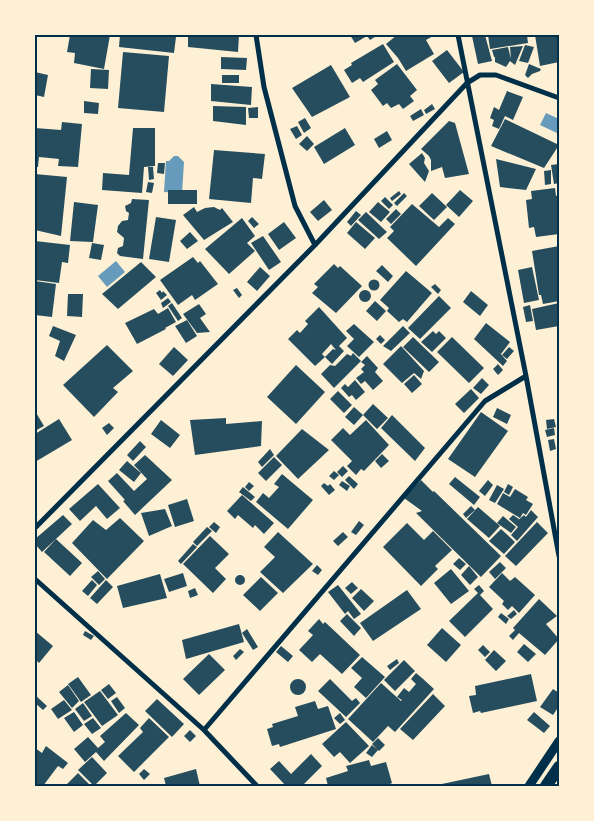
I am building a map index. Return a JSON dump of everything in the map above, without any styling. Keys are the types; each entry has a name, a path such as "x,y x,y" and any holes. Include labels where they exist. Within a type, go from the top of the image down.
{"main road":[{"path":"546,786 559,767"}],"street":[{"path":"256,35 264,87 295,206 315,246"},
{"path":"458,35 526,376 559,556"},
{"path":"35,528 315,246 467,83 480,75 496,75 559,98"},
{"path":"204,730 485,401 526,376"},
{"path":"35,579 204,730 257,786"},
{"path":"528,786 559,741"}],"water":[{"path":"546,113 559,119 559,134 540,125"},
{"path":"174,156 178,156 184,162 182,193 164,192 166,161 169,161"},
{"path":"116,261 125,272 107,287 98,276"}],"building":[{"path":"70,35 110,35 104,69 74,63 75,53 67,52"},
{"path":"120,35 176,37 174,53 119,47"},
{"path":"188,35 239,35 238,52 188,47"},
{"path":"350,35 378,35 370,40 367,36 355,43"},
{"path":"397,35 435,35 426,40 434,54 406,71 386,44"},
{"path":"485,35 492,61 478,64 472,36"},
{"path":"488,35 527,35 528,43 490,49"},
{"path":"535,35 559,35 559,62 540,66"},
{"path":"383,44 394,62 363,82 360,78 352,83 344,70 352,65 351,63"},
{"path":"525,45 534,47 528,63 519,61"},
{"path":"523,46 515,65 510,61 506,67 495,62 492,50 508,47 511,59 510,47"},
{"path":"447,50 464,72 449,83 432,61"},
{"path":"123,52 169,56 164,112 118,108"},
{"path":"221,57 247,58 246,70 221,69"},
{"path":"397,64 417,90 410,96 414,101 403,109 399,104 391,108 387,103 383,106 371,90 378,84 375,80"},
{"path":"529,64 541,69 528,78 525,75"},
{"path":"331,65 350,97 312,117 292,88"},
{"path":"91,69 109,70 108,89 90,88"},
{"path":"35,72 48,75 44,97 35,95"},
{"path":"222,75 239,75 239,83 222,83"},
{"path":"211,84 252,87 251,105 211,101"},
{"path":"507,91 523,97 513,120 505,116 499,129 492,126 494,120 490,118 494,107 499,110"},
{"path":"84,101 99,103 98,114 84,113"},
{"path":"432,104 435,109 426,114 424,110"},
{"path":"213,106 246,107 246,125 213,121"},
{"path":"258,107 258,118 249,118 248,108"},
{"path":"421,109 424,115 413,121 410,116"},
{"path":"305,118 311,128 304,133 298,122"},
{"path":"505,119 559,145 544,168 491,146"},
{"path":"449,121 455,123 469,174 445,178 442,167 431,171 431,160 421,149"},
{"path":"62,122 82,124 78,167 58,166 59,159 39,157 38,167 35,167 35,128 61,130"},
{"path":"297,126 302,135 296,139 290,129"},
{"path":"133,128 155,128 155,166 144,167 142,193 102,190 103,173 129,175"},
{"path":"345,128 355,145 324,164 314,147"},
{"path":"387,131 392,140 379,148 374,139"},
{"path":"307,136 314,144 307,151 299,144"},
{"path":"214,150 265,154 262,179 253,178 251,203 209,199"},
{"path":"422,153 425,158 424,163 429,171 425,182 409,164"},
{"path":"496,159 536,169 526,190 500,187"},
{"path":"158,163 165,163 164,174 157,173"},
{"path":"559,164 559,183 554,184 551,165"},
{"path":"148,167 153,167 154,179 149,180"},
{"path":"551,170 551,184 545,185 544,171"},
{"path":"35,174 67,177 61,236 35,230"},
{"path":"148,182 154,183 152,193 146,192"},
{"path":"555,188 556,196 559,195 559,234 536,237 534,227 529,228 526,200 532,199 531,191"},
{"path":"168,190 197,190 197,204 168,204"},
{"path":"460,190 473,201 459,217 446,205"},
{"path":"399,191 401,194 392,201 390,198"},
{"path":"404,193 407,196 397,206 394,203"},
{"path":"432,193 447,207 434,220 419,206"},
{"path":"385,197 393,205 389,209 381,201"},
{"path":"132,199 149,200 143,259 120,256 117,253 118,248 123,246 124,238 117,232 118,226 122,221 128,220 129,213 126,211 125,206 131,203"},
{"path":"324,200 332,210 318,221 310,212"},
{"path":"74,202 98,205 93,242 70,241"},
{"path":"378,202 390,212 381,222 369,212"},
{"path":"412,204 439,227 448,218 455,224 416,266 387,238 394,231 390,227"},
{"path":"194,207 197,212 205,208 214,207 220,210 222,208 233,222 204,240 183,215"},
{"path":"396,209 401,214 391,224 386,219"},
{"path":"356,211 361,215 351,226 347,222"},
{"path":"366,212 387,232 379,239 358,220"},
{"path":"156,217 176,220 169,262 149,259"},
{"path":"252,217 259,224 254,228 248,221"},
{"path":"242,218 255,236 247,243 255,251 229,274 205,249"},
{"path":"284,222 296,238 279,250 268,234"},
{"path":"356,222 375,238 365,249 347,233"},
{"path":"190,232 198,241 187,249 180,241"},
{"path":"263,236 281,262 269,270 251,243"},
{"path":"35,241 70,245 68,263 62,262 59,283 35,280"},
{"path":"92,243 104,245 101,260 89,258"},
{"path":"559,246 559,301 543,304 541,295 539,295 532,251"},
{"path":"193,257 198,263 200,261 218,284 195,300 192,295 178,305 160,280"},
{"path":"141,262 156,277 118,309 102,294"},
{"path":"334,264 338,268 340,266 362,286 336,313 312,293 318,287 314,284"},
{"path":"382,265 393,276 388,282 376,271"},
{"path":"260,267 270,276 257,291 247,282"},
{"path":"532,267 539,300 524,303 518,270"},
{"path":"406,271 432,293 407,322 403,319 399,322 387,311 389,308 380,300"},
{"path":"372,280 376,280 379,285 378,289 372,290 369,287 369,283"},
{"path":"35,281 56,284 52,317 35,315"},
{"path":"435,284 441,290 438,294 431,287"},
{"path":"237,288 242,295 239,298 233,290"},
{"path":"160,290 167,295 161,300 156,293"},
{"path":"363,290 367,290 371,296 367,302 363,302 359,298 359,294"},
{"path":"471,291 488,305 480,316 463,302"},
{"path":"68,294 83,294 82,317 67,316"},
{"path":"439,296 451,308 420,339 408,328"},
{"path":"168,298 171,302 163,308 161,303"},
{"path":"375,301 386,311 377,321 366,311"},
{"path":"172,303 182,318 178,321 168,306"},
{"path":"559,303 559,326 536,330 532,309"},
{"path":"199,304 206,314 200,318 210,332 197,333 183,314"},
{"path":"530,305 533,321 526,322 523,307"},
{"path":"319,307 347,338 339,346 344,351 332,364 325,357 315,366 288,339 297,330 300,333 308,324 305,321","holes":["331,344 336,350 333,349 325,357 322,354"]},
{"path":"168,308 176,322 137,344 125,323 154,309 158,314"},
{"path":"187,320 197,336 186,343 175,326"},
{"path":"486,323 510,342 501,354 499,352 507,361 503,366 474,339"},
{"path":"354,324 374,342 359,357 347,346 354,339 346,331"},
{"path":"53,326 76,335 64,361 55,356 60,341 49,336"},
{"path":"403,326 410,333 391,351 383,346"},
{"path":"433,331 436,334 439,331 446,338 432,352 421,342"},
{"path":"380,335 385,340 381,344 376,339"},
{"path":"413,337 439,362 429,372 403,347"},
{"path":"452,337 484,368 469,383 437,352"},
{"path":"107,345 133,371 113,388 118,392 94,417 63,385"},
{"path":"401,346 424,371 421,379 414,373 402,383 383,364"},
{"path":"174,347 188,360 173,376 159,364"},
{"path":"509,347 514,351 507,359 502,355"},
{"path":"353,353 361,361 334,388 321,374 330,365 335,366 347,354 351,356"},
{"path":"367,356 378,368 375,372 383,381 373,390 365,381 361,384 356,378 364,372 361,369 365,365 361,362"},
{"path":"498,364 503,370 498,375 493,369"},
{"path":"296,365 325,392 296,424 267,397"},
{"path":"414,375 422,384 412,393 404,384"},
{"path":"482,378 489,385 481,394 473,388"},
{"path":"355,380 365,392 356,400 352,395 349,397 341,388 345,384 348,387"},
{"path":"471,389 479,398 464,413 455,404"},
{"path":"338,391 352,405 344,413 330,399"},
{"path":"373,404 388,418 377,429 363,415"},
{"path":"354,407 363,415 354,425 345,417"},
{"path":"497,408 511,415 507,424 493,417"},
{"path":"35,411 44,426 35,431"},
{"path":"481,412 508,431 475,477 448,459"},
{"path":"392,415 425,448 415,461 381,428"},
{"path":"226,418 226,424 262,421 261,446 195,455 190,420"},
{"path":"59,419 72,440 35,462 35,434"},
{"path":"554,419 556,427 547,429 546,420"},
{"path":"161,420 180,435 170,448 151,434"},
{"path":"366,420 389,445 364,471 361,469 356,475 347,466 352,461 331,440 343,428 350,435"},
{"path":"109,423 114,428 107,435 102,428"},
{"path":"554,428 555,435 547,437 545,430"},
{"path":"302,429 329,450 298,479 276,456"},
{"path":"554,439 556,449 550,451 548,440"},
{"path":"140,441 146,447 133,461 127,455"},
{"path":"270,449 274,455 262,467 258,462"},
{"path":"382,454 389,461 381,468 375,461"},
{"path":"145,455 172,480 135,515 108,481 117,473 134,491 147,479 134,465"},
{"path":"274,457 282,465 266,481 258,473"},
{"path":"127,461 141,473 134,482 119,470"},
{"path":"343,466 348,471 342,477 337,472"},
{"path":"334,471 339,475 334,480 329,476"},
{"path":"282,474 313,500 288,529 256,502 263,493 269,498 279,487 274,484"},
{"path":"349,476 358,484 354,489 345,480"},
{"path":"455,477 480,497 474,505 449,484"},
{"path":"421,480 501,556 481,577 416,513 422,511 404,498"},
{"path":"488,480 493,485 485,496 479,491"},
{"path":"342,481 350,486 347,491 339,485"},
{"path":"249,482 254,486 249,491 245,487"},
{"path":"324,483 328,486 330,484 335,490 329,495 321,486"},
{"path":"98,484 120,508 107,519 96,506 80,521 69,509"},
{"path":"508,484 513,487 509,495 504,492"},
{"path":"497,485 504,489 495,503 489,500"},
{"path":"243,487 255,497 251,501 239,492"},
{"path":"515,489 528,497 526,500 533,504 526,515 523,513 520,518 497,504 503,493 510,497"},
{"path":"242,495 274,523 264,534 255,525 253,528 238,515 235,519 227,511"},
{"path":"187,499 194,521 175,527 168,505"},
{"path":"471,506 475,510 466,518 463,514"},
{"path":"478,507 500,526 489,538 467,519"},
{"path":"165,509 172,526 149,536 141,513"},
{"path":"531,510 538,517 517,541 511,535 518,527 509,519 513,515 519,519 517,521 524,515 526,517"},
{"path":"63,515 72,524 42,552 35,544 35,539"},
{"path":"503,516 516,527 511,533 497,523"},
{"path":"120,518 144,541 107,579 72,543 93,520 106,530"},
{"path":"359,521 364,525 356,535 351,532"},
{"path":"214,522 220,527 216,533 209,527"},
{"path":"537,522 548,533 516,566 505,556"},
{"path":"407,523 424,540 433,531 452,550 435,566 438,569 421,586 383,547"},
{"path":"207,527 212,531 197,546 193,542"},
{"path":"501,529 515,542 504,554 489,541"},
{"path":"278,532 313,564 283,593 260,572 275,557 264,547"},
{"path":"343,532 348,537 338,546 333,541"},
{"path":"210,536 229,554 215,568 226,579 213,593 183,564"},
{"path":"56,539 82,563 70,576 44,552"},
{"path":"193,544 197,547 181,564 178,561"},
{"path":"459,558 466,564 460,570 453,564"},
{"path":"500,562 506,568 495,579 489,572"},
{"path":"317,565 322,570 318,575 312,571"},
{"path":"469,566 478,577 470,585 461,575"},
{"path":"451,569 469,591 451,604 434,583"},
{"path":"98,571 105,579 99,585 91,577"},
{"path":"183,573 187,586 169,592 164,579"},
{"path":"502,573 510,581 515,577 535,595 519,613 512,606 508,610 502,604 504,601 489,587"},
{"path":"160,574 167,598 123,608 117,586"},
{"path":"240,575 245,580 240,585 235,580"},
{"path":"261,577 278,593 260,611 243,595"},
{"path":"92,580 97,585 88,596 82,591"},
{"path":"106,580 113,587 97,604 90,598"},
{"path":"352,582 358,588 351,594 345,588"},
{"path":"338,585 361,614 354,619 348,611 345,614 328,592"},
{"path":"479,585 484,591 480,595 493,609 465,637 449,621 478,593 474,589"},
{"path":"195,588 198,595 190,598 188,591"},
{"path":"361,589 374,601 364,611 352,598"},
{"path":"407,590 421,609 373,641 360,623"},
{"path":"539,599 557,616 546,624 559,639 545,655 519,633 513,640 509,636 515,630 513,628"},
{"path":"514,610 517,614 511,619 507,616"},
{"path":"501,613 509,619 506,624 498,617"},
{"path":"347,614 361,628 354,636 340,621"},
{"path":"319,619 323,624 325,622 360,655 342,674 320,654 312,662 299,650 313,635 308,631"},
{"path":"239,624 244,642 186,659 182,640"},
{"path":"442,628 461,645 446,662 427,645"},
{"path":"247,629 258,647 253,650 242,633"},
{"path":"35,631 53,646 39,663 35,659"},
{"path":"85,631 94,636 91,640 83,635"},
{"path":"524,644 536,654 528,662 517,652"},
{"path":"483,645 490,652 485,657 478,650"},
{"path":"281,646 293,656 288,662 276,652"},
{"path":"240,649 244,652 236,660 233,656"},
{"path":"494,650 506,661 496,671 485,660"},
{"path":"209,654 225,670 199,695 183,679"},
{"path":"362,657 385,677 366,698 354,687 362,678 351,668"},
{"path":"397,659 399,663 390,670 387,666"},
{"path":"404,660 415,671 395,691 384,680"},
{"path":"416,673 434,689 395,732 388,726 373,742 348,719 381,683 401,701 397,697 404,688 409,692 416,684 411,679"},
{"path":"531,674 537,701 473,713 469,696 476,695 475,686"},
{"path":"78,677 91,695 81,702 68,684"},
{"path":"295,679 301,679 306,684 304,693 295,695 290,690 290,684"},
{"path":"330,679 352,701 356,698 360,703 346,717 318,691"},
{"path":"109,684 116,693 108,699 101,690"},
{"path":"68,685 79,701 72,708 59,692"},
{"path":"553,689 559,693 559,706 553,715 540,707"},
{"path":"100,691 118,715 102,726 84,702"},
{"path":"433,694 445,706 413,740 400,729"},
{"path":"35,695 47,706 43,710 35,703"},
{"path":"117,697 125,708 119,713 111,701"},
{"path":"157,699 184,724 172,737 145,711"},
{"path":"64,700 72,710 58,719 51,709"},
{"path":"315,701 318,709 328,706 336,729 280,747 279,744 272,746 267,729 273,727 272,724 298,716 295,707"},
{"path":"83,703 92,716 84,721 75,709"},
{"path":"74,712 83,725 74,732 64,718"},
{"path":"534,712 550,726 544,733 527,720"},
{"path":"126,713 139,725 104,761 96,752 85,762 74,749 88,737 98,748 105,742 100,736"},
{"path":"340,713 345,720 340,724 334,718"},
{"path":"93,718 101,728 92,734 84,724"},
{"path":"149,718 169,737 134,772 118,756 143,732 140,728"},
{"path":"346,722 369,746 350,763 340,752 334,757 322,744"},
{"path":"190,730 196,736 190,742 184,736"},
{"path":"378,738 385,745 379,751 372,744"},
{"path":"372,745 378,750 372,757 366,753"},
{"path":"46,746 68,763 63,769 58,766 43,786 35,786 35,748 42,753"},
{"path":"311,754 322,766 302,786 286,786 270,769 279,761 291,774"},
{"path":"92,757 107,773 94,786 78,770"},
{"path":"369,760 371,766 386,762 392,783 386,786 328,786 326,778 348,771 346,766"},
{"path":"144,769 150,774 144,780 139,774"},
{"path":"196,769 200,786 166,786 164,778"},
{"path":"78,773 91,786 65,786"},
{"path":"489,774 492,786 437,786 437,785"}]}
